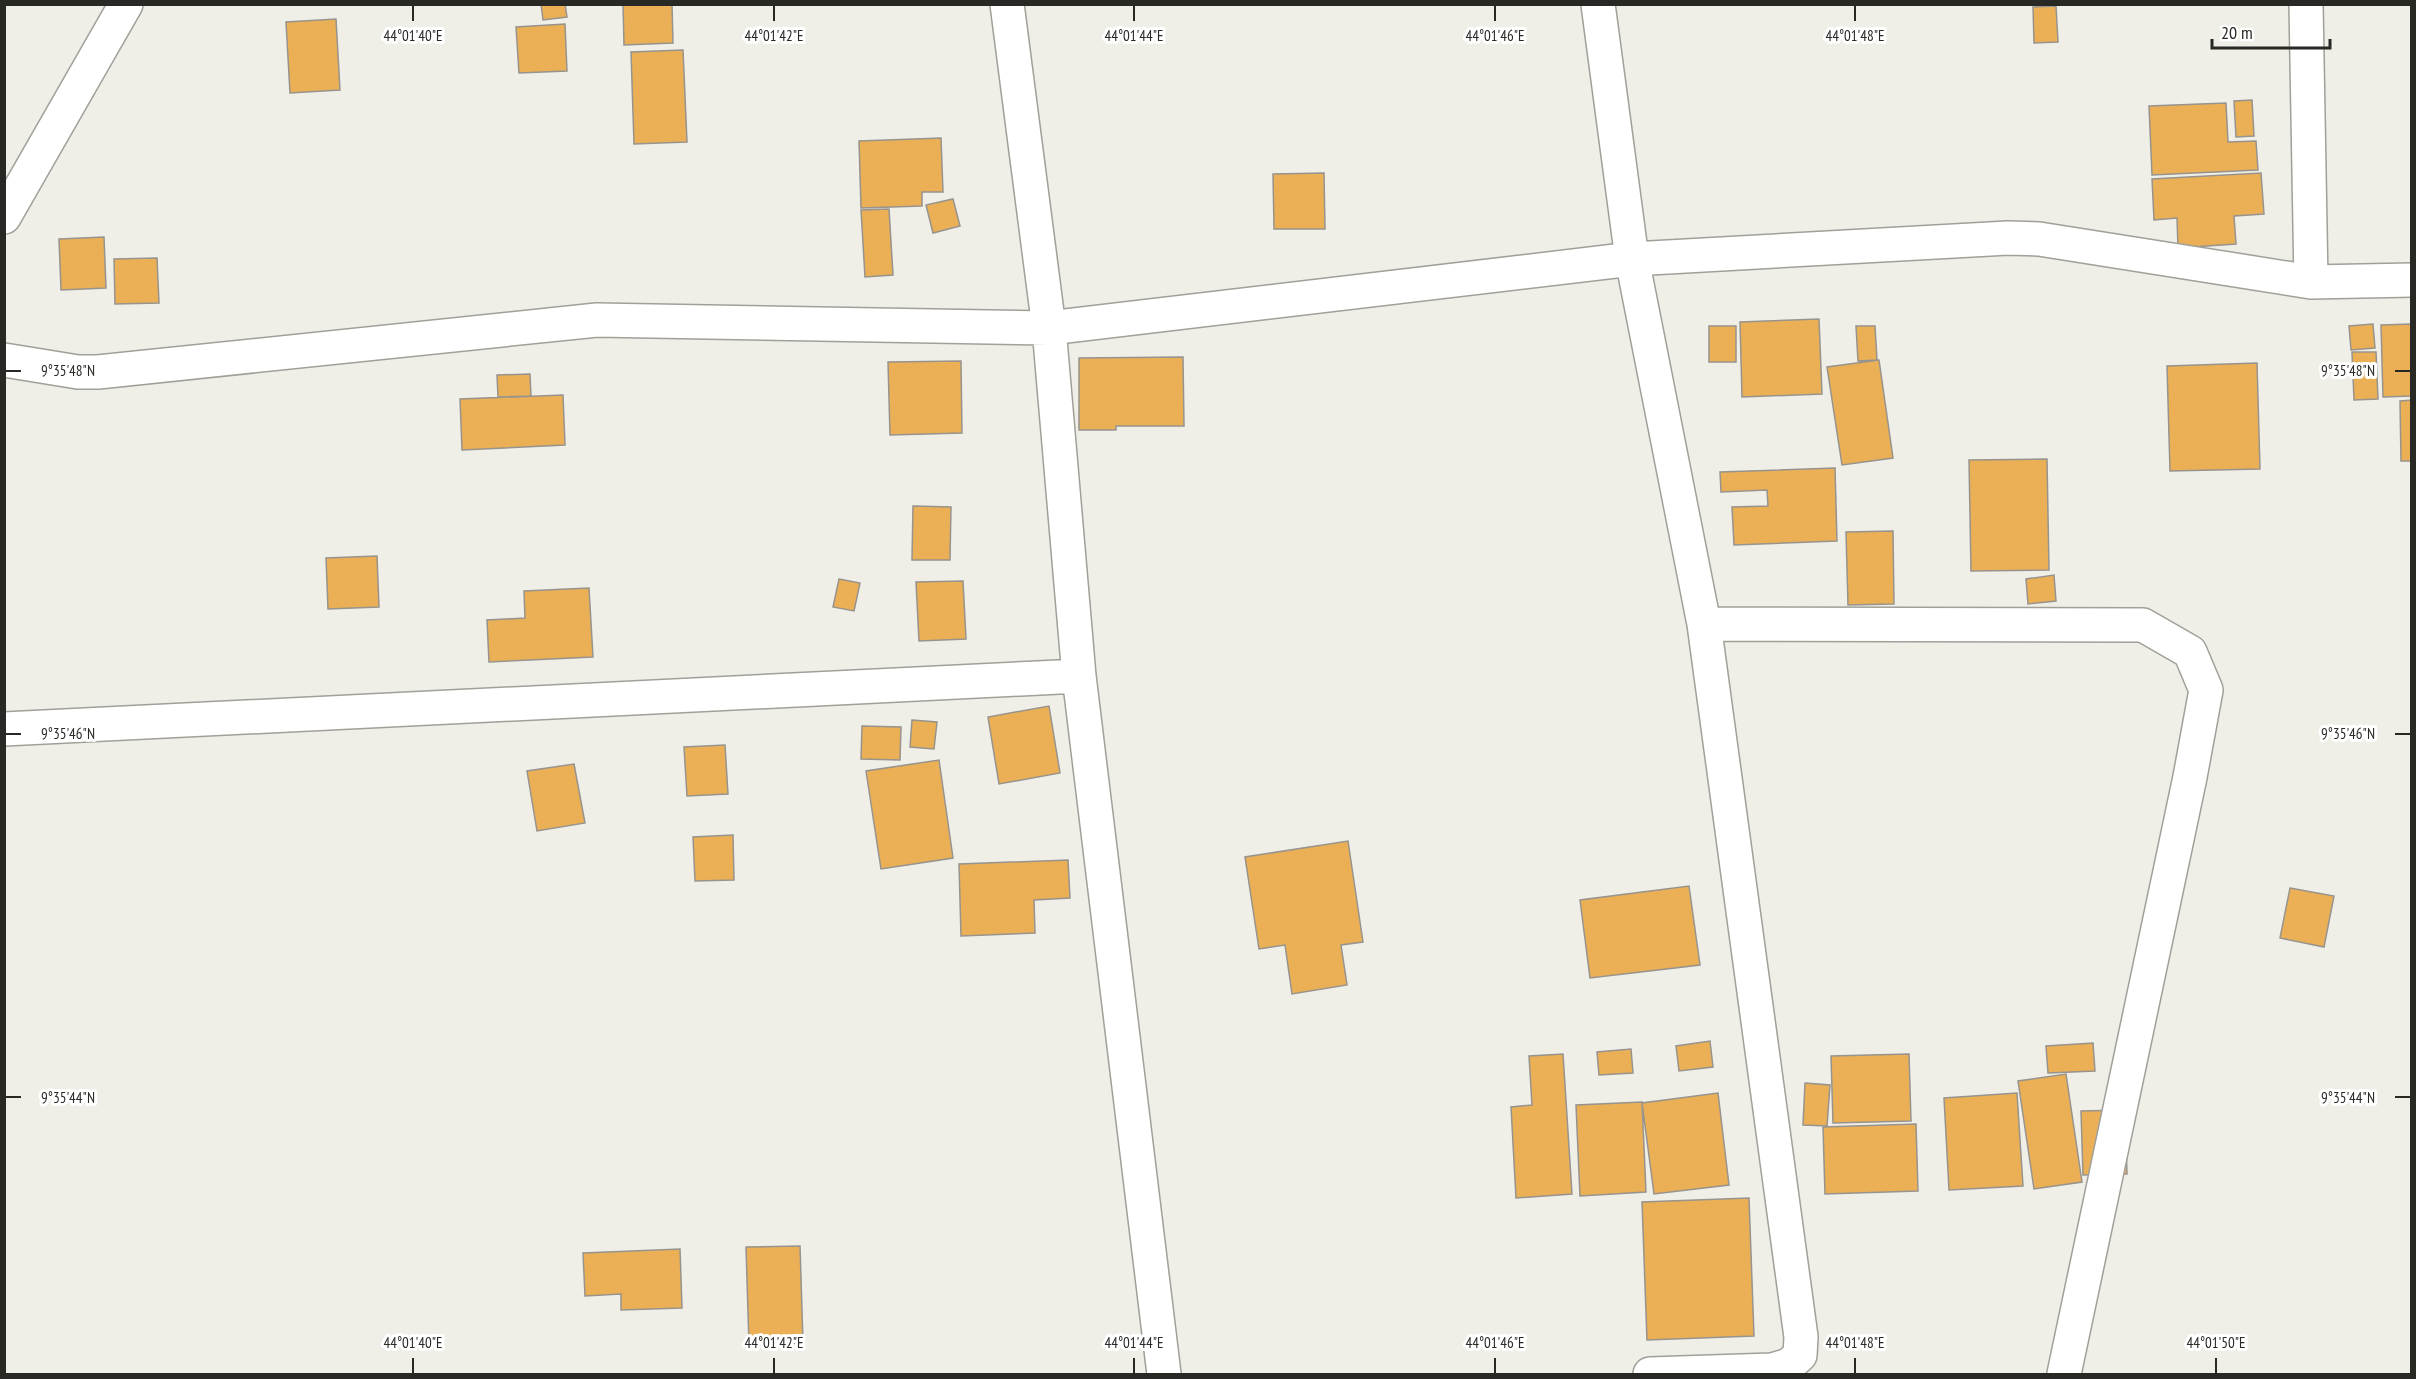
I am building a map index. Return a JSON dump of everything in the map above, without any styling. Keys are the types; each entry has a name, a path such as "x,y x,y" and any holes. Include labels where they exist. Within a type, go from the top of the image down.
{"street":[{"path":"4,217 126,4"},
{"path":"1007,4 1049,327 1079,676 1164,1374"},
{"path":"1598,4 1632,259 1704,624 1802,1337 1800,1355 1789,1365 1772,1370 1650,1374"},
{"path":"2306,4 2311,282"},
{"path":"4,360 78,372 98,372 597,320 1049,327 1632,259 2008,238 2039,239 2311,282 2412,280"},
{"path":"1704,624 2143,625 2190,652 2206,690 2064,1374"},
{"path":"4,729 1079,676"}],"building":[{"path":"541,4 565,4 567,17 543,20"},
{"path":"623,4 672,4 673,43 624,45"},
{"path":"2056,6 2058,42 2034,43 2033,7"},
{"path":"336,19 340,90 290,93 286,22"},
{"path":"565,24 567,71 519,73 516,27"},
{"path":"683,50 687,142 634,144 631,52"},
{"path":"2252,100 2254,136 2236,137 2234,101"},
{"path":"2226,103 2228,142 2256,141 2258,170 2152,175 2149,106"},
{"path":"941,138 943,192 922,192 922,206 861,208 859,141"},
{"path":"1324,173 1325,229 1274,229 1273,174"},
{"path":"2261,173 2264,214 2234,216 2236,244 2178,248 2177,218 2154,220 2152,179"},
{"path":"953,199 960,226 933,233 926,205"},
{"path":"889,209 893,275 865,277 861,210"},
{"path":"104,237 106,288 61,290 59,239"},
{"path":"157,258 159,303 115,304 114,259"},
{"path":"1819,319 1822,394 1742,397 1740,322"},
{"path":"2373,324 2375,348 2351,350 2349,326"},
{"path":"2412,324 2412,396 2383,397 2381,325"},
{"path":"1709,326 1736,326 1736,362 1709,362"},
{"path":"1856,326 1875,326 1877,360 1858,361"},
{"path":"2352,352 2376,352 2378,399 2354,400"},
{"path":"1183,357 1184,426 1116,426 1116,430 1079,430 1079,358"},
{"path":"1879,360 1893,458 1842,465 1827,367"},
{"path":"961,361 962,433 890,435 888,362"},
{"path":"2257,363 2260,469 2170,471 2167,366"},
{"path":"530,374 531,396 498,397 497,375"},
{"path":"563,395 565,445 462,450 460,399"},
{"path":"2412,400 2412,461 2401,461 2400,401"},
{"path":"2047,459 2049,570 1971,571 1969,460"},
{"path":"1835,468 1837,541 1734,545 1732,507 1768,506 1767,490 1721,492 1720,472"},
{"path":"913,506 951,507 950,560 912,560"},
{"path":"1893,531 1894,604 1848,605 1846,532"},
{"path":"377,556 379,607 328,609 326,558"},
{"path":"2054,575 2056,601 2028,604 2026,579"},
{"path":"839,579 860,583 854,611 833,607"},
{"path":"963,581 966,639 919,641 916,582"},
{"path":"589,588 593,657 489,662 487,620 525,618 524,591"},
{"path":"1049,706 1060,773 999,784 988,717"},
{"path":"912,720 937,722 934,749 910,747"},
{"path":"862,726 901,727 900,760 861,759"},
{"path":"725,745 728,794 687,796 684,747"},
{"path":"939,760 953,858 881,869 866,771"},
{"path":"574,764 585,823 537,831 527,771"},
{"path":"733,835 734,880 695,881 693,837"},
{"path":"1348,841 1363,942 1341,945 1347,985 1292,994 1285,945 1259,949 1245,857"},
{"path":"1068,860 1070,898 1034,900 1035,933 961,936 959,864"},
{"path":"1689,886 1700,965 1590,978 1580,900"},
{"path":"2290,888 2334,896 2324,947 2280,938"},
{"path":"1710,1041 1713,1067 1679,1071 1676,1046"},
{"path":"2093,1043 2095,1071 2048,1073 2046,1046"},
{"path":"1631,1049 1633,1073 1599,1075 1597,1052"},
{"path":"1563,1054 1572,1194 1516,1198 1511,1107 1532,1105 1529,1056"},
{"path":"1909,1054 1911,1121 1833,1123 1831,1056"},
{"path":"2066,1074 2082,1182 2034,1189 2018,1081"},
{"path":"1805,1083 1830,1085 1827,1126 1803,1125"},
{"path":"1718,1093 1729,1185 1654,1194 1642,1103"},
{"path":"2017,1093 2023,1186 1949,1190 1944,1098"},
{"path":"1642,1102 1646,1192 1580,1196 1576,1105"},
{"path":"2125,1110 2127,1174 2083,1175 2081,1111"},
{"path":"1916,1124 1918,1191 1825,1194 1823,1127"},
{"path":"1749,1198 1754,1336 1647,1340 1642,1202"},
{"path":"800,1246 803,1343 749,1345 746,1247"},
{"path":"680,1249 682,1308 621,1310 621,1294 585,1296 583,1253"}]}
